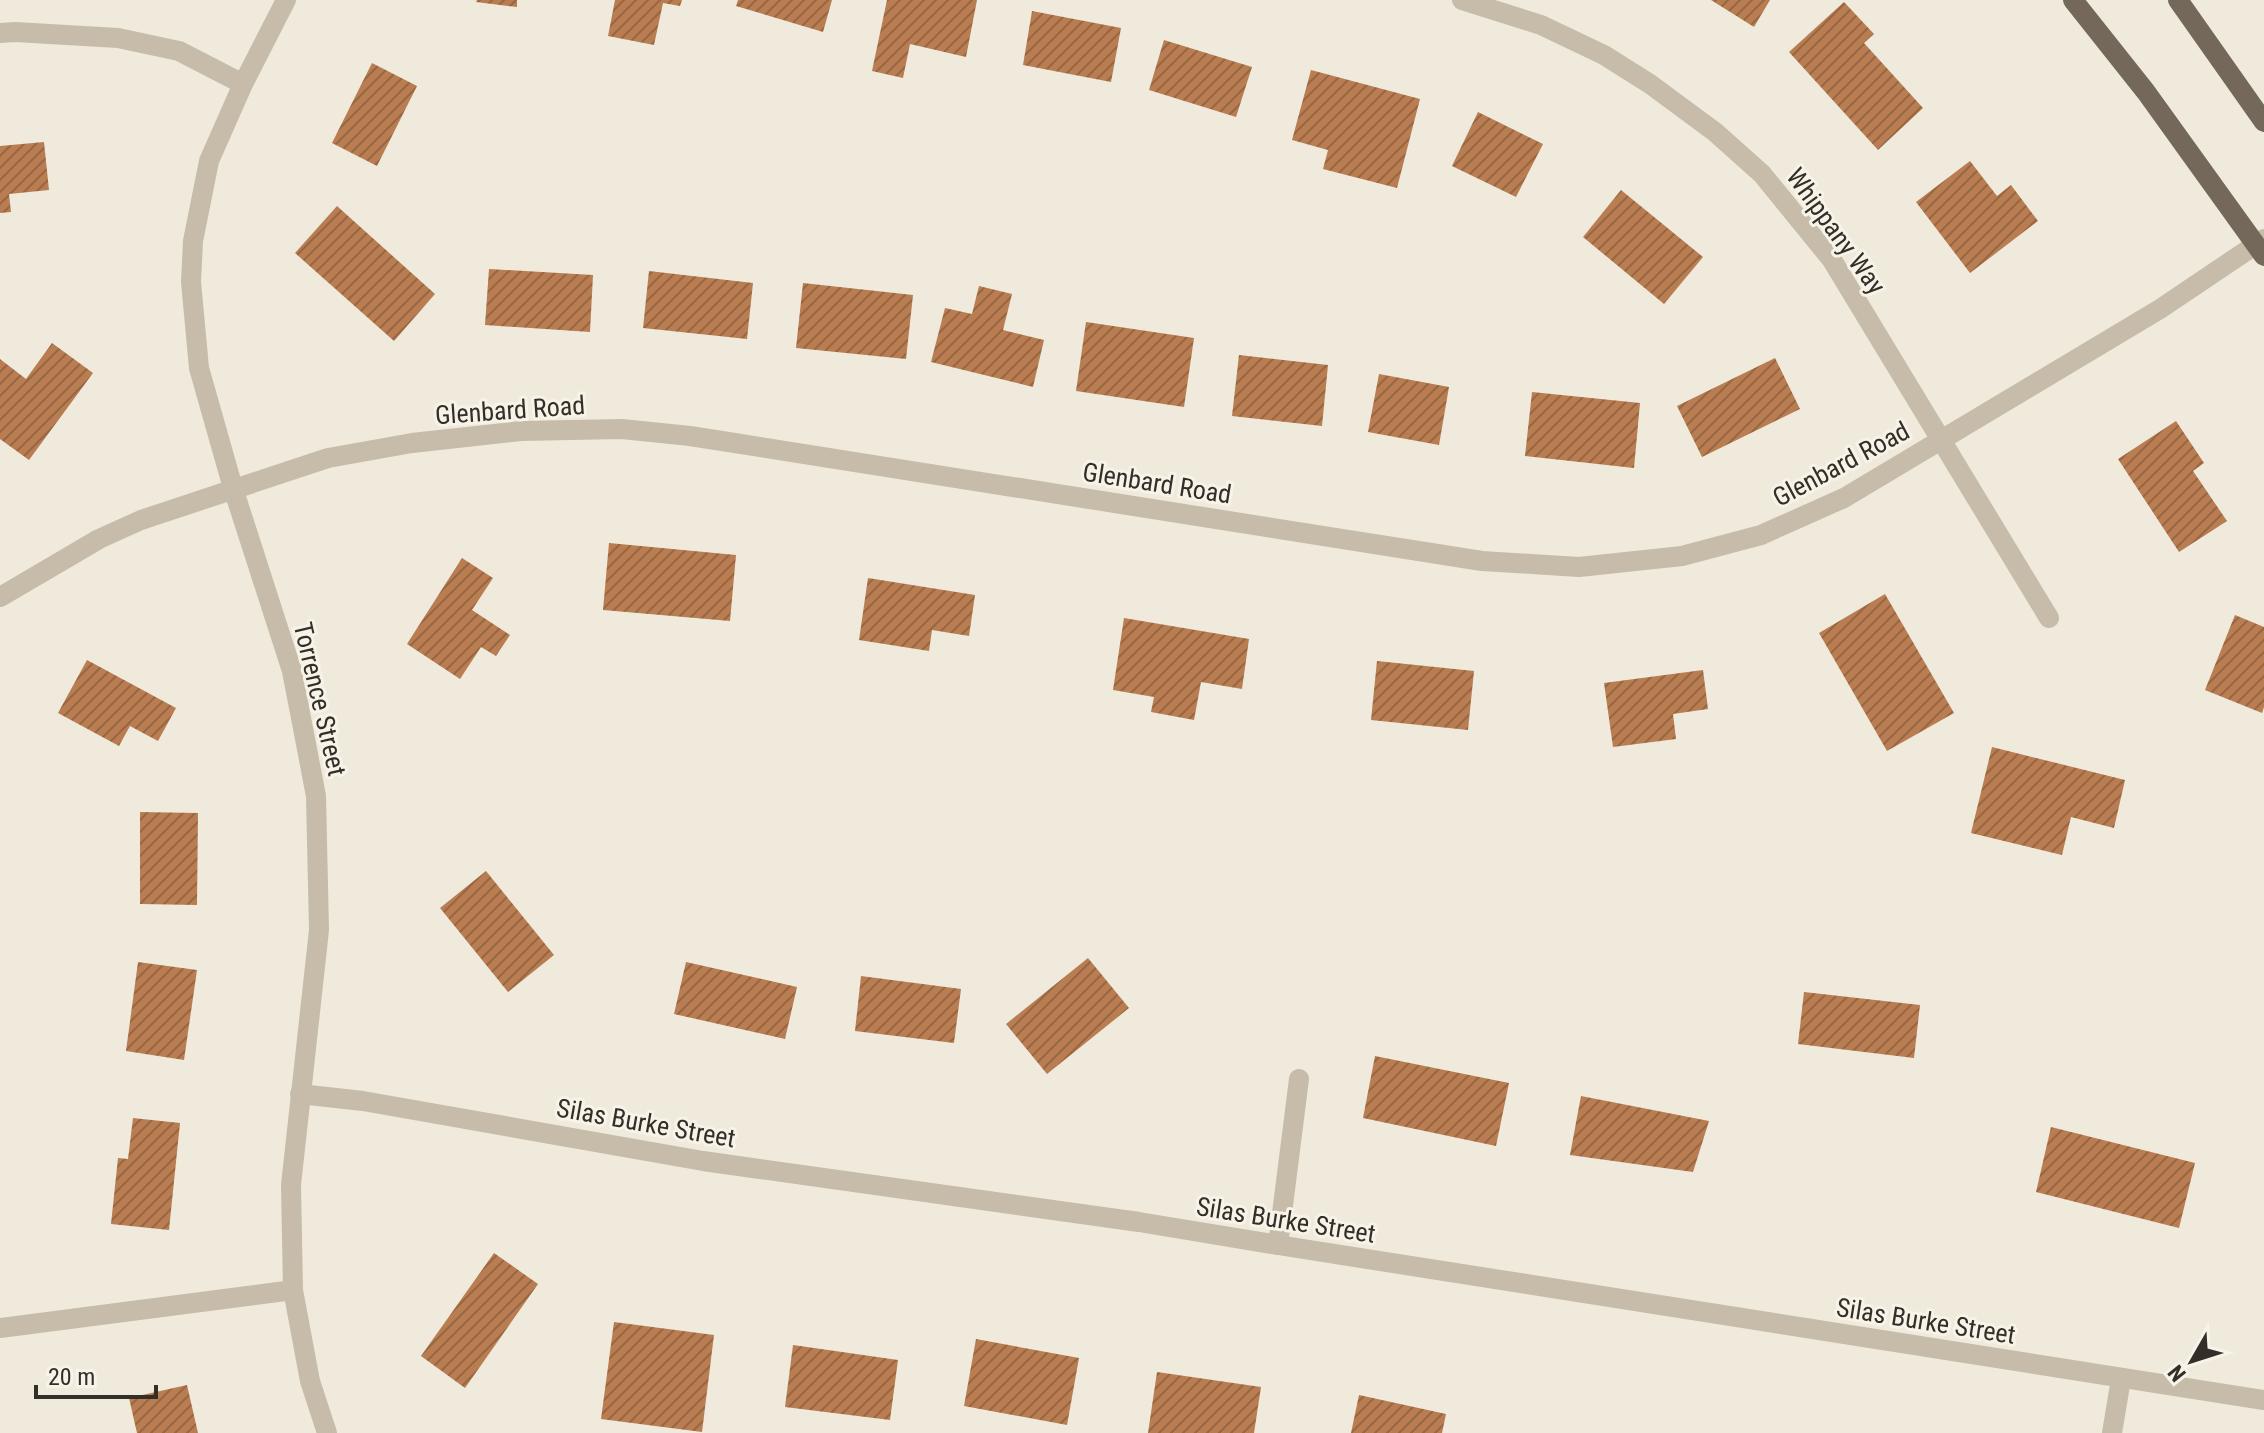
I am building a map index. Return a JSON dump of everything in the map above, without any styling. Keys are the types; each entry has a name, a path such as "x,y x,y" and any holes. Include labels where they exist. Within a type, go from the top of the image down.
{"main road":[{"path":"2073,0 2262,247"},
{"path":"2178,0 2264,122"}],"street":[{"name":"Torrence Street","path":"286,0 243,84 209,161 193,241 191,282 199,368 233,488 292,671 316,796 319,930 291,1185 293,1290 310,1381 327,1433"},
{"name":"Whippany Way","path":"1462,0 1541,25 1604,55 1715,132 1762,174 1832,260 2049,618"},
{"path":"0,33 118,38 179,51 243,84"},
{"name":"Glenbard Road","path":"0,597 113,533 233,488 328,458 412,443 521,431 622,429 690,436 1482,561 1579,567 1682,556 1761,535 1844,498 2262,247"},
{"path":"1278,1245 1299,1079"},
{"name":"Silas Burke Street","path":"300,1094 363,1101 703,1161 1139,1222 2264,1400"},
{"path":"0,1328 293,1290"},
{"path":"2112,1433 2121,1379"}],"building":[{"path":"517,0 517,7 476,2"},
{"path":"615,0 682,0 680,6 663,3 654,45 608,36"},
{"path":"738,0 832,0 823,32 736,6"},
{"path":"887,0 977,0 966,57 910,44 903,78 872,71"},
{"path":"1711,0 1770,0 1754,27"},
{"path":"1844,2 1874,34 1864,43 1923,108 1878,150 1789,52"},
{"path":"1032,11 1121,28 1111,82 1023,65"},
{"path":"1164,40 1252,67 1236,117 1149,90"},
{"path":"372,63 417,86 377,166 332,143"},
{"path":"1311,70 1420,99 1397,188 1323,169 1328,150 1292,140"},
{"path":"1478,112 1543,144 1516,197 1452,166"},
{"path":"44,142 49,190 9,194 11,212 0,213 0,146"},
{"path":"1970,161 1997,196 2011,185 2038,221 1970,273 1916,202"},
{"path":"1621,190 1703,257 1664,304 1583,237"},
{"path":"337,206 435,294 394,341 295,253"},
{"path":"489,269 593,275 590,332 485,325"},
{"path":"649,271 753,283 747,339 643,328"},
{"path":"803,283 913,295 906,359 796,348"},
{"path":"979,286 1012,294 1003,330 1044,340 1033,387 931,362 945,308 972,314"},
{"path":"1086,322 1194,338 1184,407 1076,391"},
{"path":"52,343 93,373 29,460 0,439 0,359 26,379"},
{"path":"1239,355 1328,365 1322,426 1232,416"},
{"path":"1775,358 1800,409 1702,457 1677,406"},
{"path":"1379,374 1449,387 1439,445 1368,432"},
{"path":"1532,392 1640,403 1634,468 1525,456"},
{"path":"2176,421 2204,463 2193,471 2227,521 2179,552 2118,459"},
{"path":"609,543 736,555 730,621 603,610"},
{"path":"462,558 493,578 472,610 510,635 496,656 481,647 460,679 407,644"},
{"path":"868,578 975,595 969,636 932,630 929,651 859,640"},
{"path":"1885,594 1954,713 1887,751 1819,633"},
{"path":"2235,615 2264,627 2262,713 2205,690"},
{"path":"1124,618 1249,639 1242,689 1201,682 1194,720 1151,712 1154,697 1113,690"},
{"path":"87,660 176,708 158,741 130,726 119,746 58,713"},
{"path":"1377,661 1474,671 1468,730 1371,720"},
{"path":"1703,670 1708,709 1673,714 1676,739 1613,747 1604,683"},
{"path":"1992,747 2125,780 2114,828 2071,817 2062,855 1971,833"},
{"path":"140,812 198,813 197,905 140,904"},
{"path":"486,871 554,955 508,992 440,908"},
{"path":"1088,958 1129,1008 1047,1074 1006,1024"},
{"path":"138,962 197,970 184,1060 126,1051"},
{"path":"686,962 797,987 785,1039 674,1014"},
{"path":"861,976 961,989 954,1043 855,1031"},
{"path":"1804,992 1920,1005 1914,1058 1798,1044"},
{"path":"1375,1056 1509,1083 1496,1146 1363,1118"},
{"path":"1581,1096 1709,1121 1693,1172 1570,1155"},
{"path":"133,1118 180,1123 169,1230 111,1224 118,1158 128,1159"},
{"path":"2051,1127 2195,1163 2179,1228 2036,1192"},
{"path":"494,1253 538,1284 465,1388 421,1356"},
{"path":"614,1322 714,1335 702,1432 601,1419"},
{"path":"976,1339 1079,1358 1067,1425 964,1406"},
{"path":"793,1345 898,1360 890,1420 785,1407"},
{"path":"1157,1372 1261,1387 1254,1433 1148,1433"},
{"path":"187,1385 198,1433 137,1433 129,1398"},
{"path":"1359,1395 1446,1414 1442,1433 1351,1433"}]}
